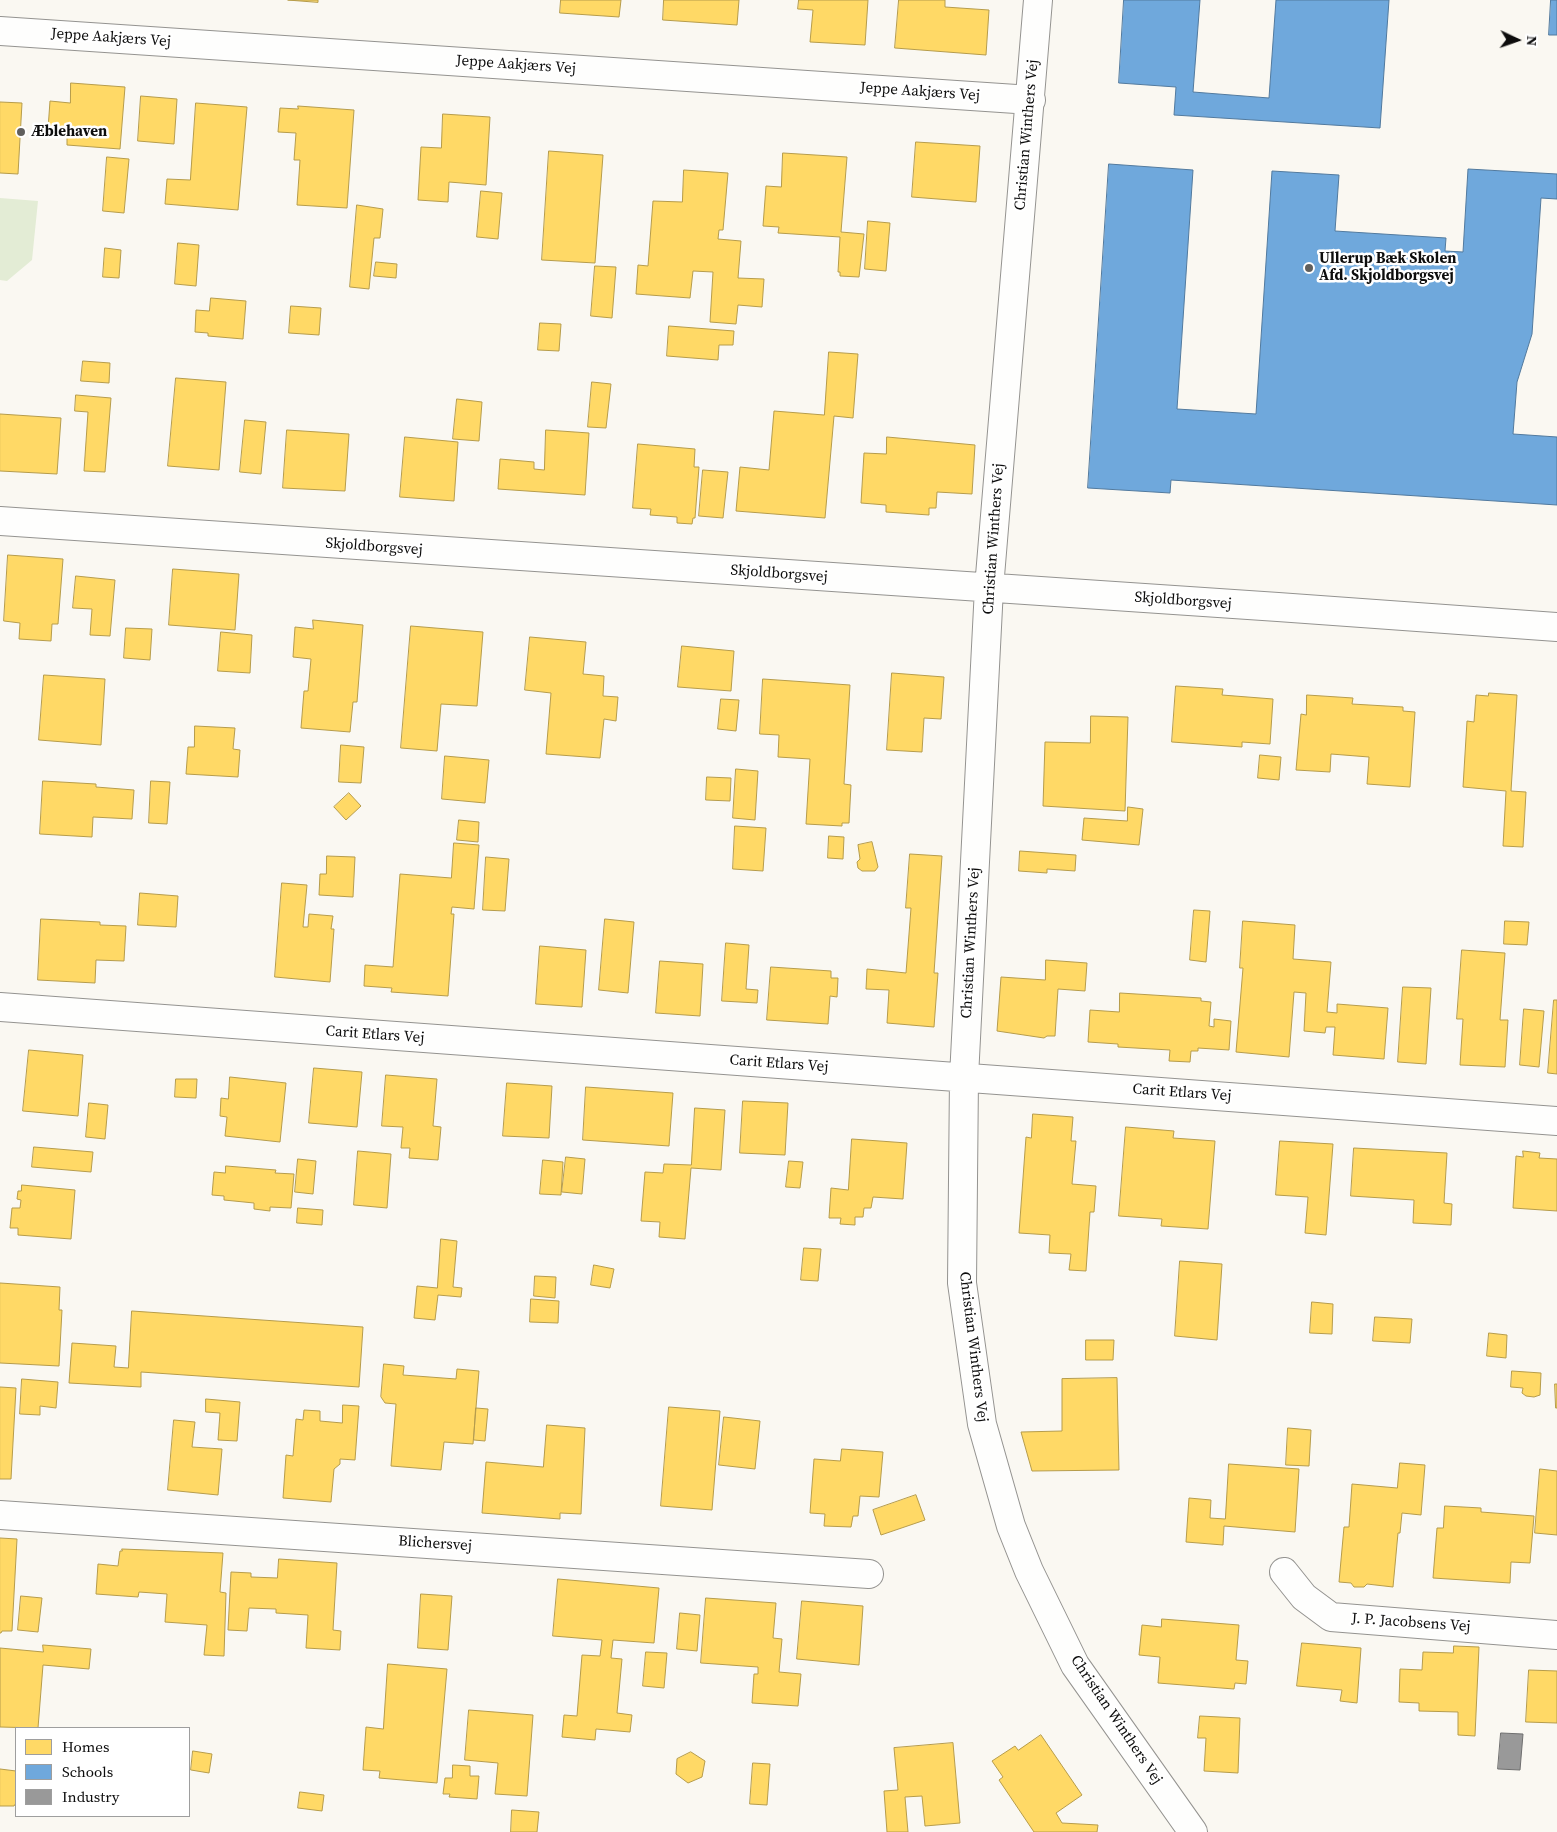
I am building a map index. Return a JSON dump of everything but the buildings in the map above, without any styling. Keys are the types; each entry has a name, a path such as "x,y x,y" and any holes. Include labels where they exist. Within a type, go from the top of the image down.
{"street":[{"name":"Christian Winthers Vej","path":"1038,0 989,588 964,1077 962,1283 982,1424 1011,1526 1029,1571 1075,1665 1193,1832"},
{"name":"Jeppe Aakjærs Vej","path":"0,31 1031,100"},
{"name":"Skjoldborgsvej","path":"0,521 1557,627"},
{"name":"Carit Etlars Vej","path":"0,1008 1557,1121"},
{"name":"Blichersvej","path":"0,1515 869,1574"},
{"name":"J. P. Jacobsens Vej","path":"1284,1572 1304,1598 1331,1617 1557,1635"}],"green space":[{"path":"0,198 38,201 32,260 7,281 0,280"}],"place":[{"name":"Æblehaven","path":"21,132"},
{"name":"Ullerup Bæk Skolen Afd. Skjoldborgsvej","path":"1309,268"}]}
